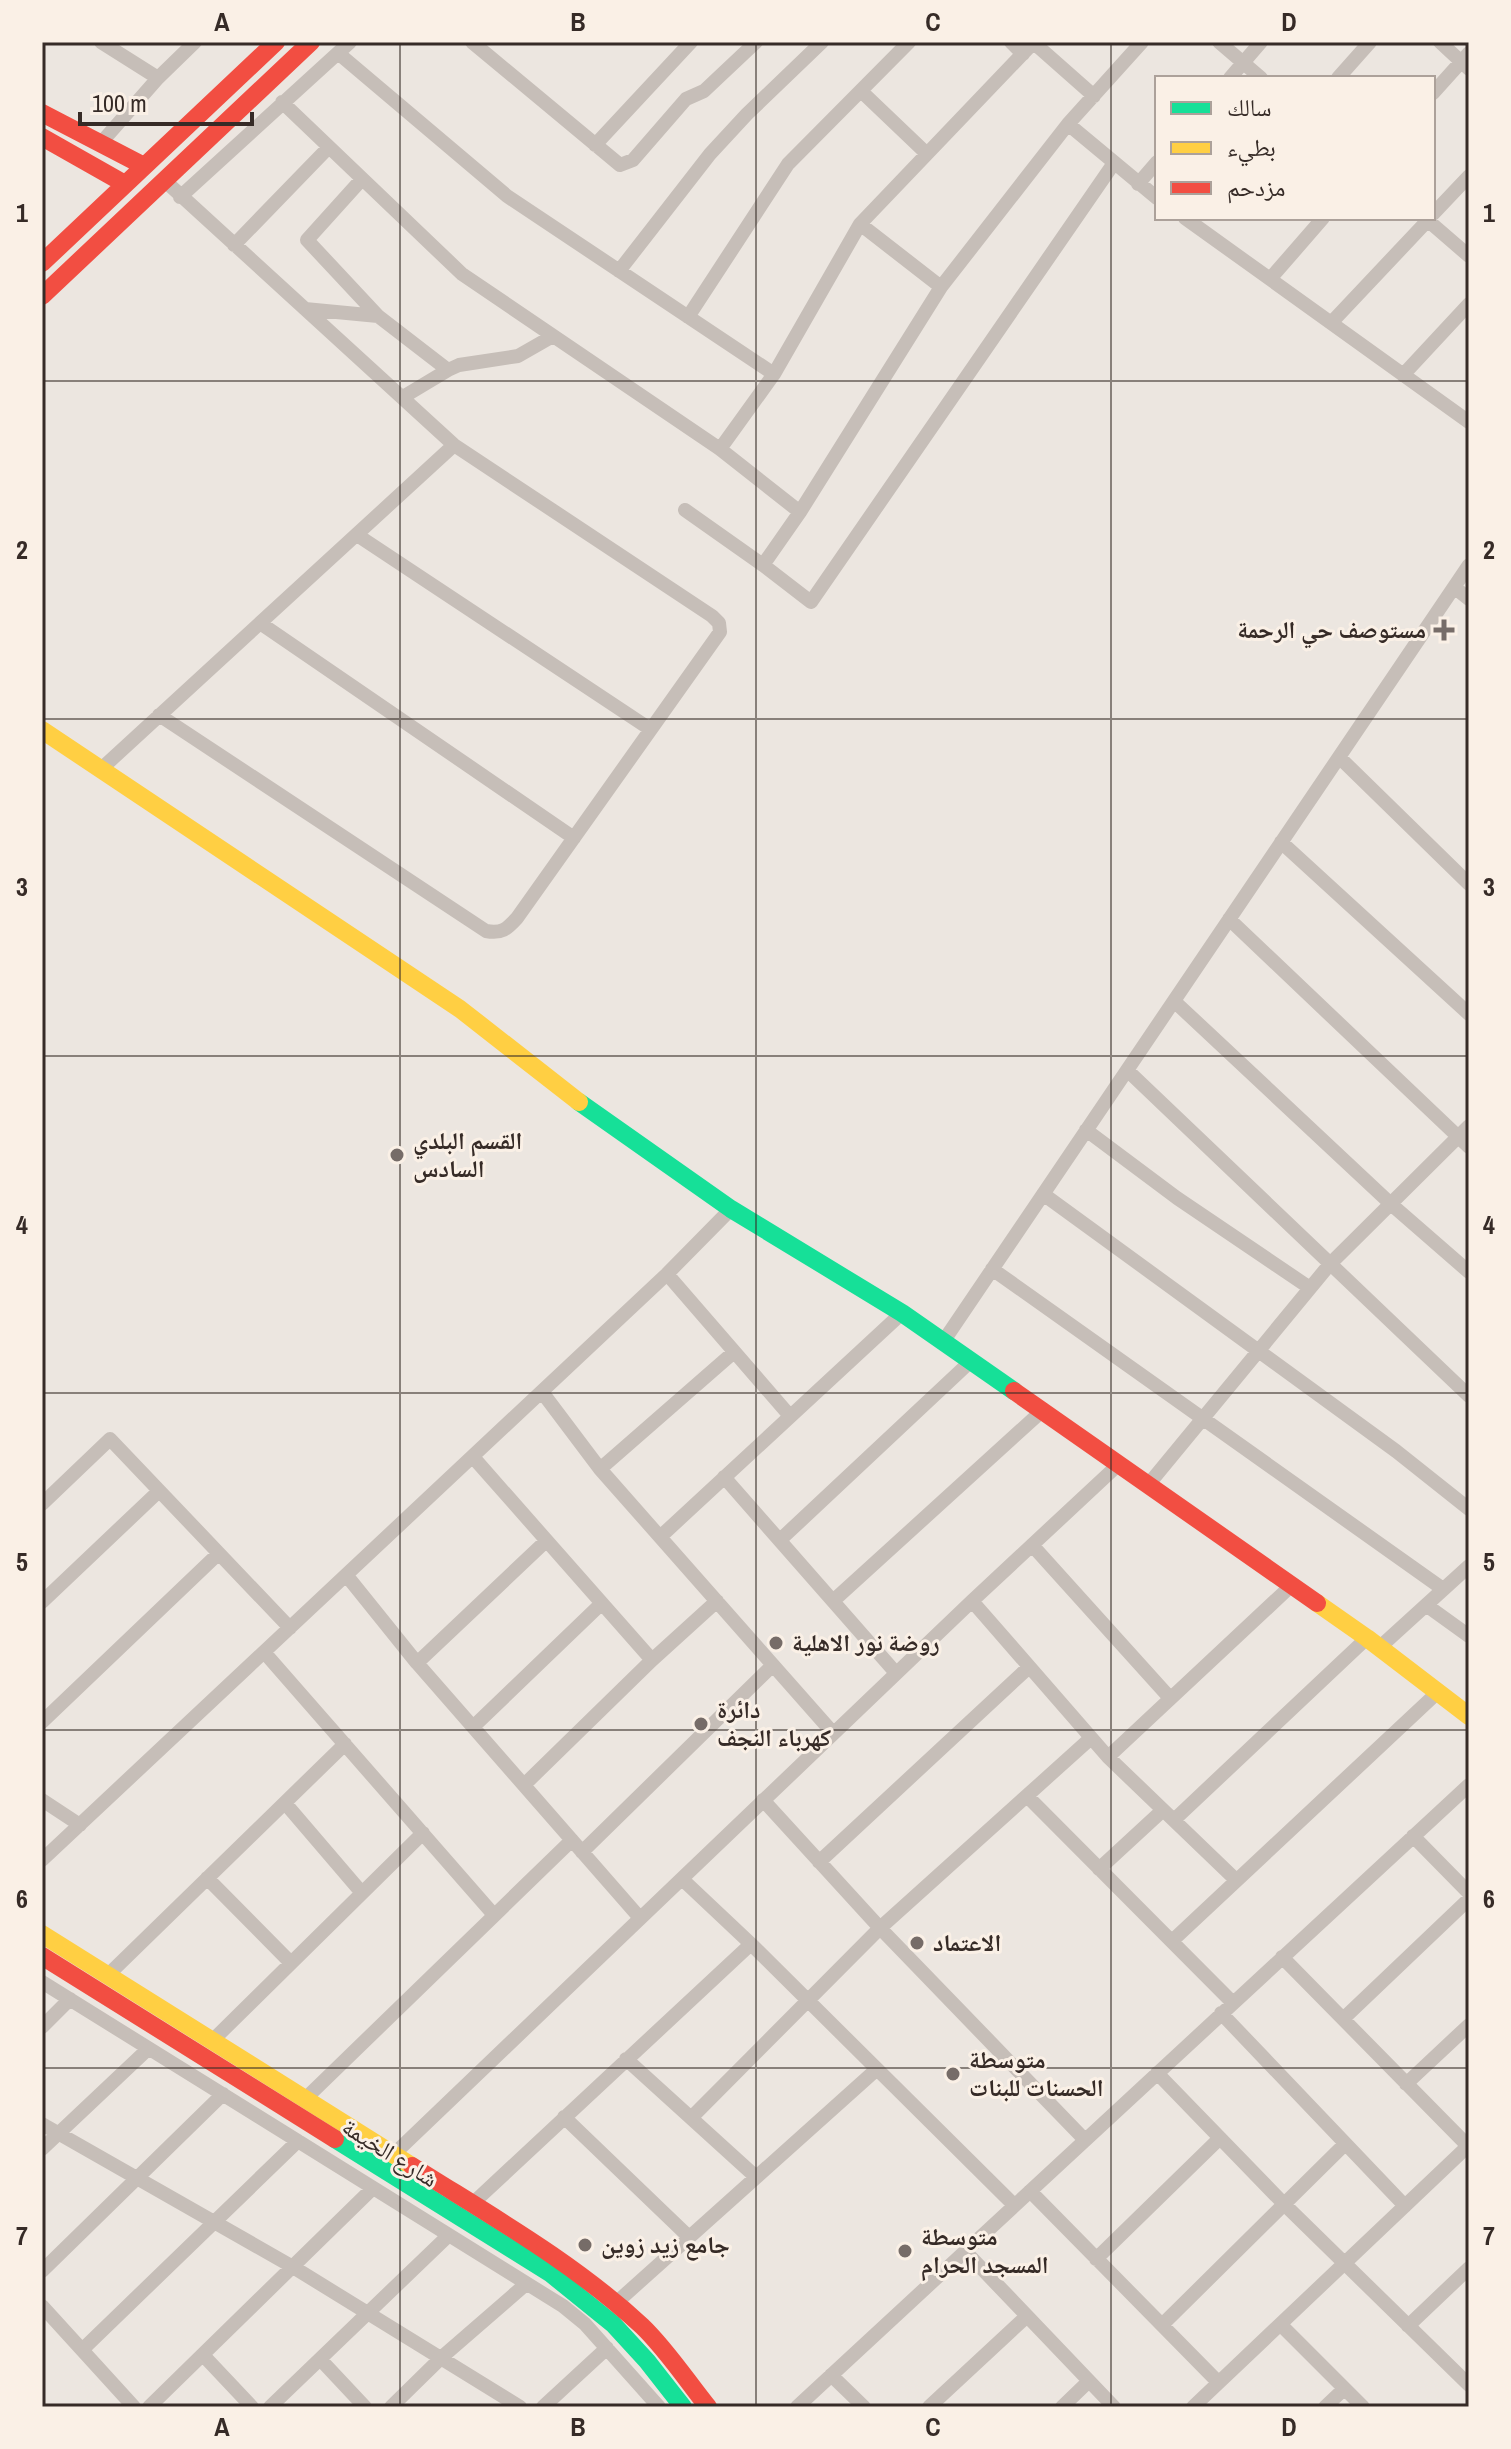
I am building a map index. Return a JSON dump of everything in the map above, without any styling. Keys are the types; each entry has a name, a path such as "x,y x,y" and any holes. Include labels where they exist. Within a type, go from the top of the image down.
{"main road":[{"path":"42,263 276,42"},
{"path":"42,296 311,42"},
{"path":"42,113 144,166"},
{"path":"42,137 125,184"},
{"path":"102,170 119,154"},
{"path":"42,730 460,1009 554,1084 731,1209 902,1313 1374,1642 1469,1716"},
{"name":"شارع الخيمة","path":"42,1934 560,2259 617,2302 645,2329 708,2407"},
{"name":"شارع الخيمة","path":"42,1956 550,2273 613,2324 683,2407"},
{"path":"83,1982 113,1994 119,1990 113,1979"},
{"path":"154,2026 151,2018 156,2013 192,2028"}],"street":[{"path":"101,42 158,78"},
{"path":"100,144 158,78 195,42"},
{"path":"180,197 350,42"},
{"path":"472,42 620,165 633,160 686,99 704,91 756,42"},
{"path":"595,145 691,42"},
{"path":"619,271 710,154 822,42"},
{"path":"688,317 788,164 908,42"},
{"path":"1011,42 1023,54"},
{"path":"720,449 774,374 860,224 1034,42 1094,96"},
{"path":"763,565 800,512 941,287 1068,124 1142,42"},
{"path":"1219,42 1259,76"},
{"path":"1232,76 1261,42"},
{"path":"1340,76 1370,42"},
{"path":"1435,91 1466,61 1440,42"},
{"path":"338,53 507,196 774,374"},
{"path":"861,91 926,153"},
{"path":"282,102 462,274 720,449 800,512"},
{"path":"1068,124 1155,197"},
{"path":"234,245 329,147"},
{"path":"685,510 811,602 1114,163"},
{"path":"1138,184 1155,164"},
{"path":"1435,212 1469,176"},
{"path":"362,179 307,240 378,316 448,370"},
{"path":"159,715 486,931 497,933 507,929 720,632 719,623 712,616 454,445 164,180"},
{"path":"1188,220 1469,422"},
{"path":"1202,230 1211,220"},
{"path":"1270,279 1321,220"},
{"path":"1331,323 1427,220"},
{"path":"1431,220 1469,256"},
{"path":"860,224 941,287"},
{"path":"1403,375 1469,304"},
{"path":"305,309 378,316"},
{"path":"403,397 459,365 518,356 553,336"},
{"path":"100,770 454,445"},
{"path":"357,535 650,729"},
{"path":"943,1342 1469,565"},
{"path":"1454,587 1469,599"},
{"path":"260,623 574,838"},
{"path":"1339,757 1469,884"},
{"path":"1281,842 1469,1014"},
{"path":"1148,1485 1330,1264 1465,1136 1229,919"},
{"path":"1174,1001 1392,1205 1469,1272"},
{"path":"1127,1070 1469,1396"},
{"path":"1086,1130 1177,1198 1310,1288"},
{"path":"1043,1194 1396,1451 1469,1509"},
{"path":"42,1860 667,1274 731,1209"},
{"path":"992,1269 1443,1589"},
{"path":"667,1274 790,1416"},
{"path":"660,1537 902,1313"},
{"path":"600,1469 734,1352"},
{"path":"780,1540 971,1361"},
{"path":"542,1392 600,1469 833,1733"},
{"path":"833,1601 1042,1411"},
{"path":"42,1504 110,1439 290,1628"},
{"path":"473,1457 652,1660"},
{"path":"393,2155 1119,1464"},
{"path":"724,1477 896,1673"},
{"path":"42,1602 159,1491"},
{"path":"417,1663 546,1541"},
{"path":"1032,1545 1170,1698"},
{"path":"42,1722 218,1554"},
{"path":"1099,1869 1374,1642 1426,1605 1469,1566"},
{"path":"347,1576 417,1663 640,1918"},
{"path":"1108,1757 1292,1585"},
{"path":"524,1785 717,1601"},
{"path":"972,1601 1108,1757 1236,1880"},
{"path":"473,1727 601,1604"},
{"path":"1426,1605 1469,1636"},
{"path":"264,1652 494,1915"},
{"path":"305,2099 494,1915 655,1778 773,1665"},
{"path":"819,1862 1029,1667"},
{"path":"1172,1941 1438,1692"},
{"path":"691,2118 880,1928 1091,1738"},
{"path":"113,1979 207,1878 345,1744"},
{"path":"797,2407 1469,1785"},
{"path":"1027,1796 1172,1941 1345,2144 1405,2206"},
{"path":"42,1800 80,1825"},
{"path":"763,1800 880,1928 1085,2140"},
{"path":"285,1803 362,1893"},
{"path":"212,2041 423,1833"},
{"path":"1343,2019 1469,1896 1413,1836"},
{"path":"207,1878 291,1963"},
{"path":"682,1879 1014,2205"},
{"path":"472,2204 751,1944"},
{"path":"1193,2407 1469,2147 1282,1957"},
{"path":"42,1982 563,2306 585,2324 659,2407"},
{"path":"42,2027 70,1999"},
{"path":"1406,2084 1469,2025"},
{"path":"42,2149 148,2049"},
{"path":"626,2059 756,2177"},
{"path":"617,2302 877,2069"},
{"path":"1157,2073 1285,2205 1469,2385"},
{"path":"42,2271 223,2094"},
{"path":"564,2117 689,2237"},
{"path":"42,2124 293,2267 520,2407"},
{"path":"1096,2259 1220,2138"},
{"path":"82,2350 298,2141"},
{"path":"1162,2325 1345,2144"},
{"path":"149,2407 373,2188"},
{"path":"1030,2191 1218,2382"},
{"path":"270,2407 449,2235"},
{"path":"965,2251 1114,2407"},
{"path":"1408,2326 1469,2268"},
{"path":"391,2407 442,2357 526,2284"},
{"path":"42,2306 134,2407"},
{"path":"929,2407 1027,2316"},
{"path":"1281,2325 1363,2407"},
{"path":"544,2407 607,2348"},
{"path":"203,2355 252,2407"},
{"path":"320,2359 365,2407"},
{"path":"831,2375 864,2407"},
{"path":"1062,2407 1089,2381"},
{"path":"1325,2407 1344,2389"}],"traffic: fast":[{"path":"579,1102 731,1209 902,1313 1014,1391"},
{"path":"335,2139 550,2273 613,2324 683,2407"}],"traffic: slow":[{"path":"42,730 460,1009 579,1102"},
{"path":"1317,1603 1469,1716"},
{"path":"42,1934 412,2166"}],"traffic: jam":[{"path":"42,263 276,42"},
{"path":"42,296 311,42"},
{"path":"42,113 144,166"},
{"path":"42,137 125,184"},
{"path":"1014,1391 1317,1603"},
{"path":"42,1956 335,2139"},
{"path":"412,2166 531,2241 616,2303 660,2345 708,2407"}],"place":[{"name":"مستوصف حي الرحمة","path":"1444,630"},
{"name":"القسم البلدي السادس","path":"397,1155"},
{"name":"روضة نور الاهلية","path":"776,1643"},
{"name":"دائرة كهرباء النجف","path":"701,1724"},
{"name":"الاعتماد","path":"917,1943"},
{"name":"متوسطة الحسنات للبنات","path":"953,2074"},
{"name":"جامع زيد زوين","path":"585,2245"},
{"name":"متوسطة المسجد الحرام","path":"905,2251"}]}
